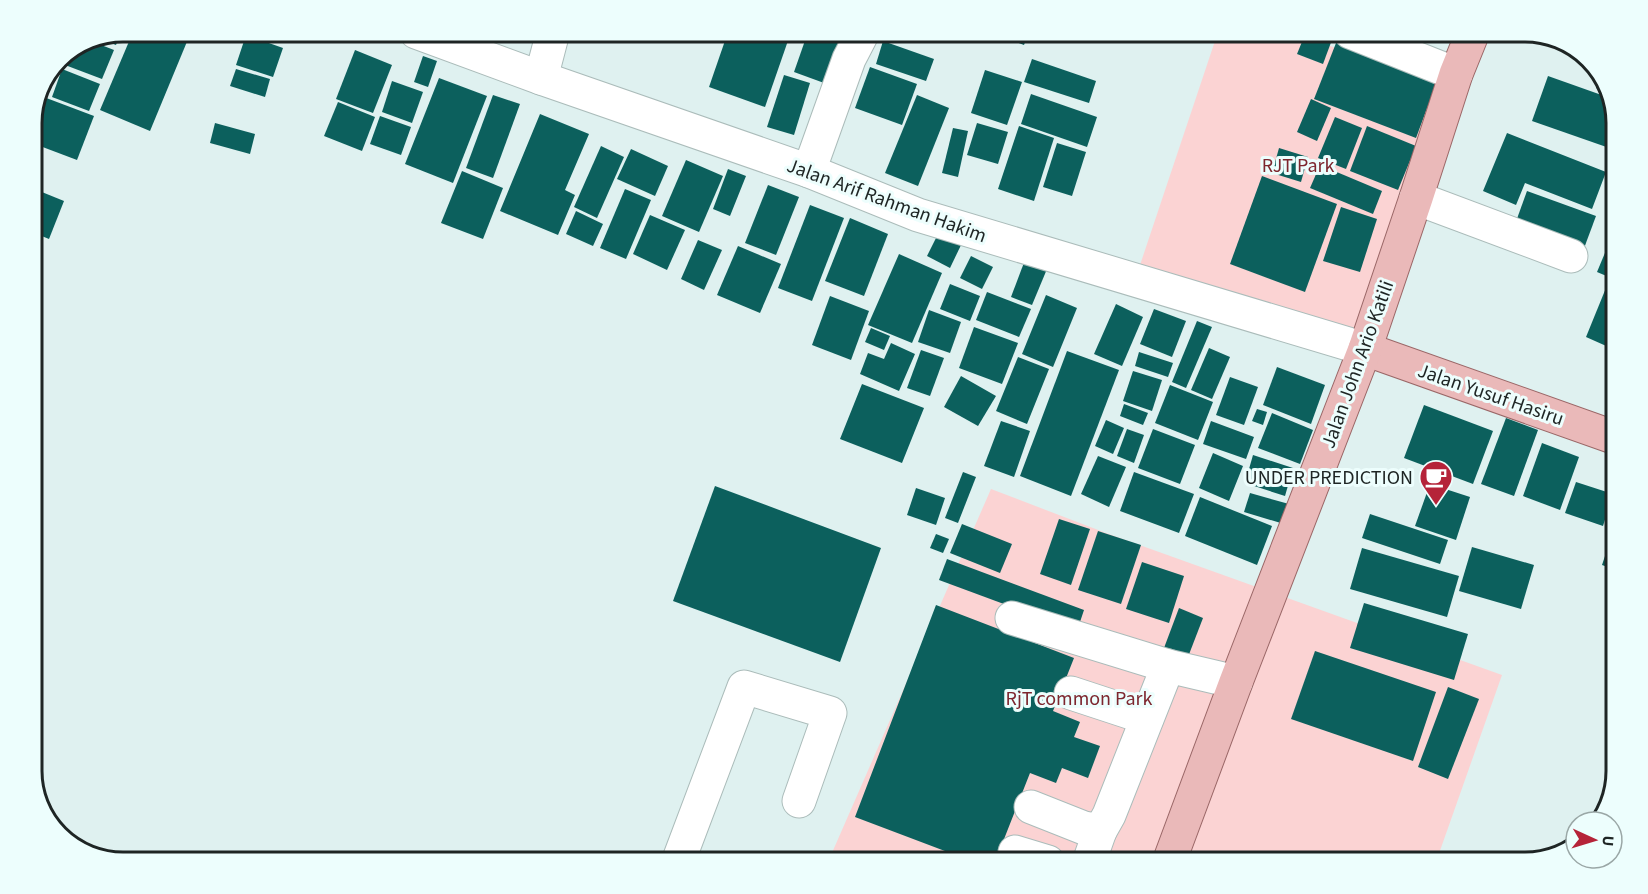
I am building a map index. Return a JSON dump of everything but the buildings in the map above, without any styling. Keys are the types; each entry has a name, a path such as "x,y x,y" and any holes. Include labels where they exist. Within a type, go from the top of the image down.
{"main road":[{"name":"Jalan John Ario Katili","path":"1173,852 1365,349 1456,74 1469,42"},
{"name":"Jalan Yusuf Hasiru","path":"1365,349 1606,434"}],"street":[{"name":"Jalan Arif Rahman Hakim","path":"455,42 541,78 809,171 918,215 1365,349"},
{"path":"541,78 550,42"},
{"path":"809,171 849,59 858,42"},
{"path":"1395,42 1456,74"},
{"path":"1416,198 1571,256"},
{"path":"1012,618 1168,666 1236,682"},
{"path":"1093,852 1168,666"},
{"path":"682,852 744,687 830,713 799,801"},
{"path":"1071,693 1147,718"},
{"path":"1031,807 1084,828 1100,831"}],"green space":[{"name":"RJT Park","path":"1215,42 1319,42 1451,90 1357,347 1136,277"},
{"name":"RjT common Park","path":"991,489 1106,533 1502,675 1440,852 832,852"}],"place":[{"name":"UNDER PREDICTION","path":"1436,506"}]}
